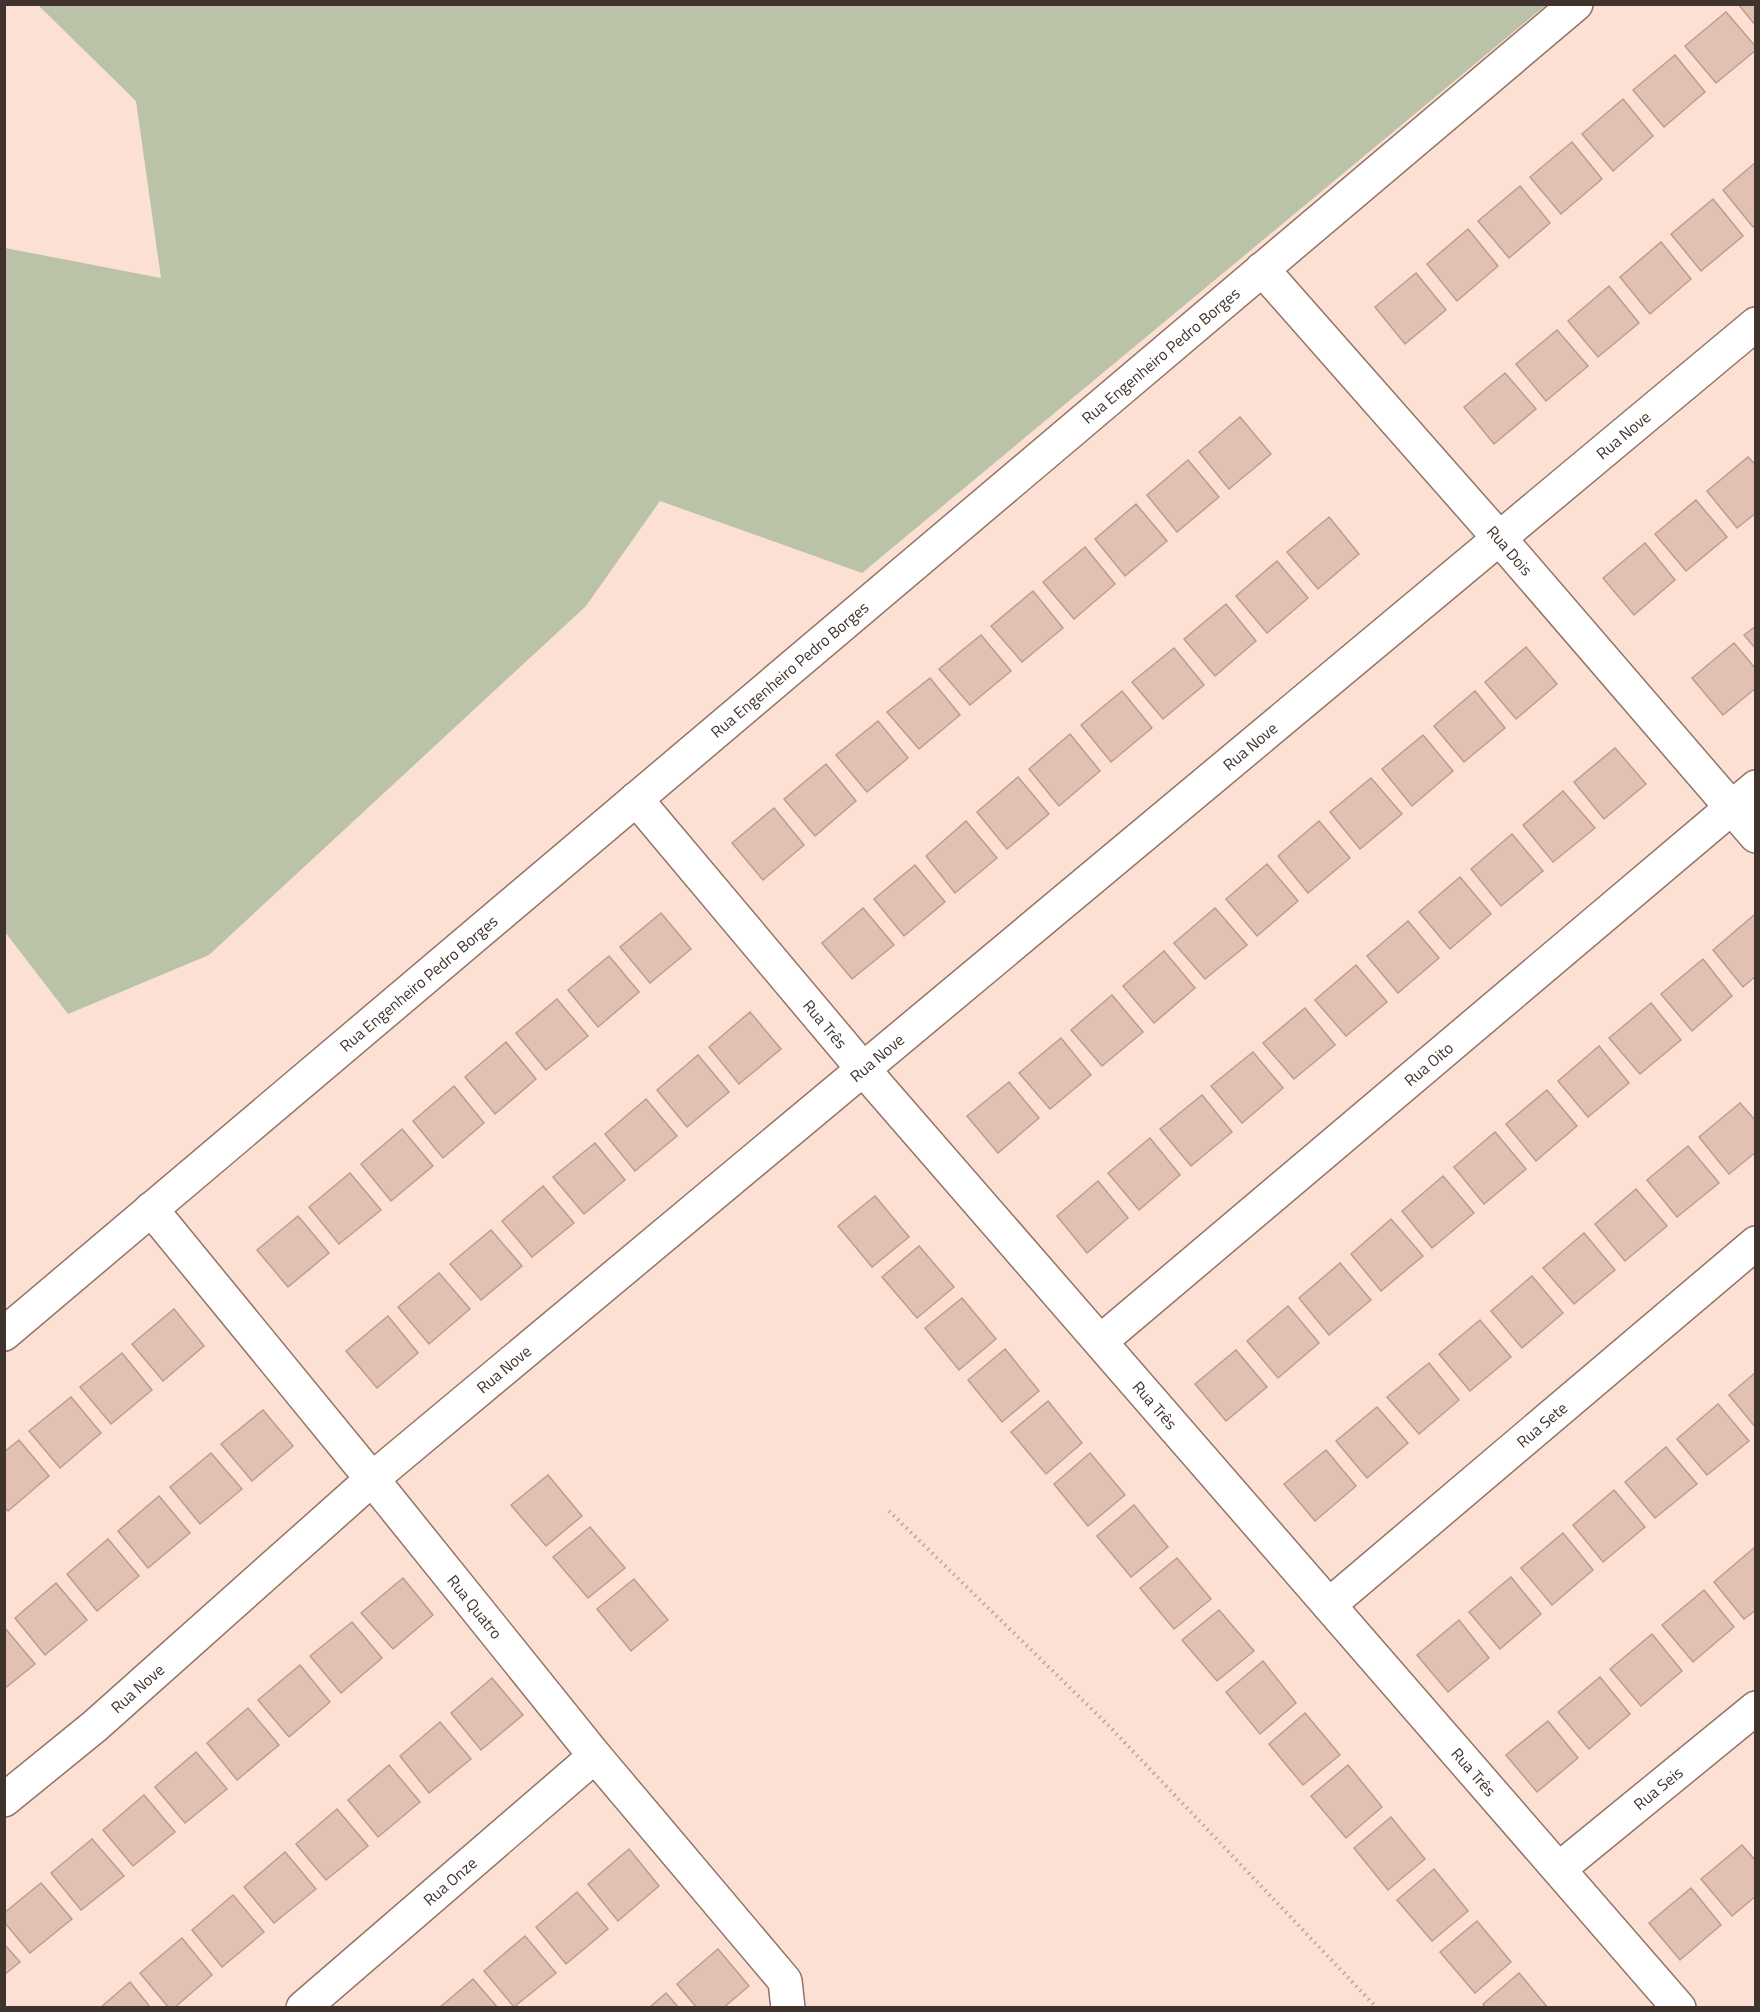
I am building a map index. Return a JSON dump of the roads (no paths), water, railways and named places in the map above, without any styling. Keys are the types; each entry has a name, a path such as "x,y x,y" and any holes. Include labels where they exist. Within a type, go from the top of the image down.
{"street":[{"name":"Rua Engenheiro Pedro Borges","path":"4,1334 1576,4"},
{"name":"Rua Dois","path":"1262,269 1500,539 1744,798 1755,836"},
{"name":"Rua Nove","path":"4,1800 95,1726 372,1479 1755,324"},
{"name":"Rua Oito","path":"1101,1341 1744,798"},
{"name":"Rua Três","path":"636,799 863,1069 1679,2007"},
{"name":"Rua Quatro","path":"151,1209 595,1756 785,1981 788,2007"},
{"name":"Rua Sete","path":"1329,1605 1755,1243"},
{"name":"Rua Seis","path":"1559,1869 1755,1708"},
{"name":"Rua Onze","path":"303,2007 595,1756"}]}
